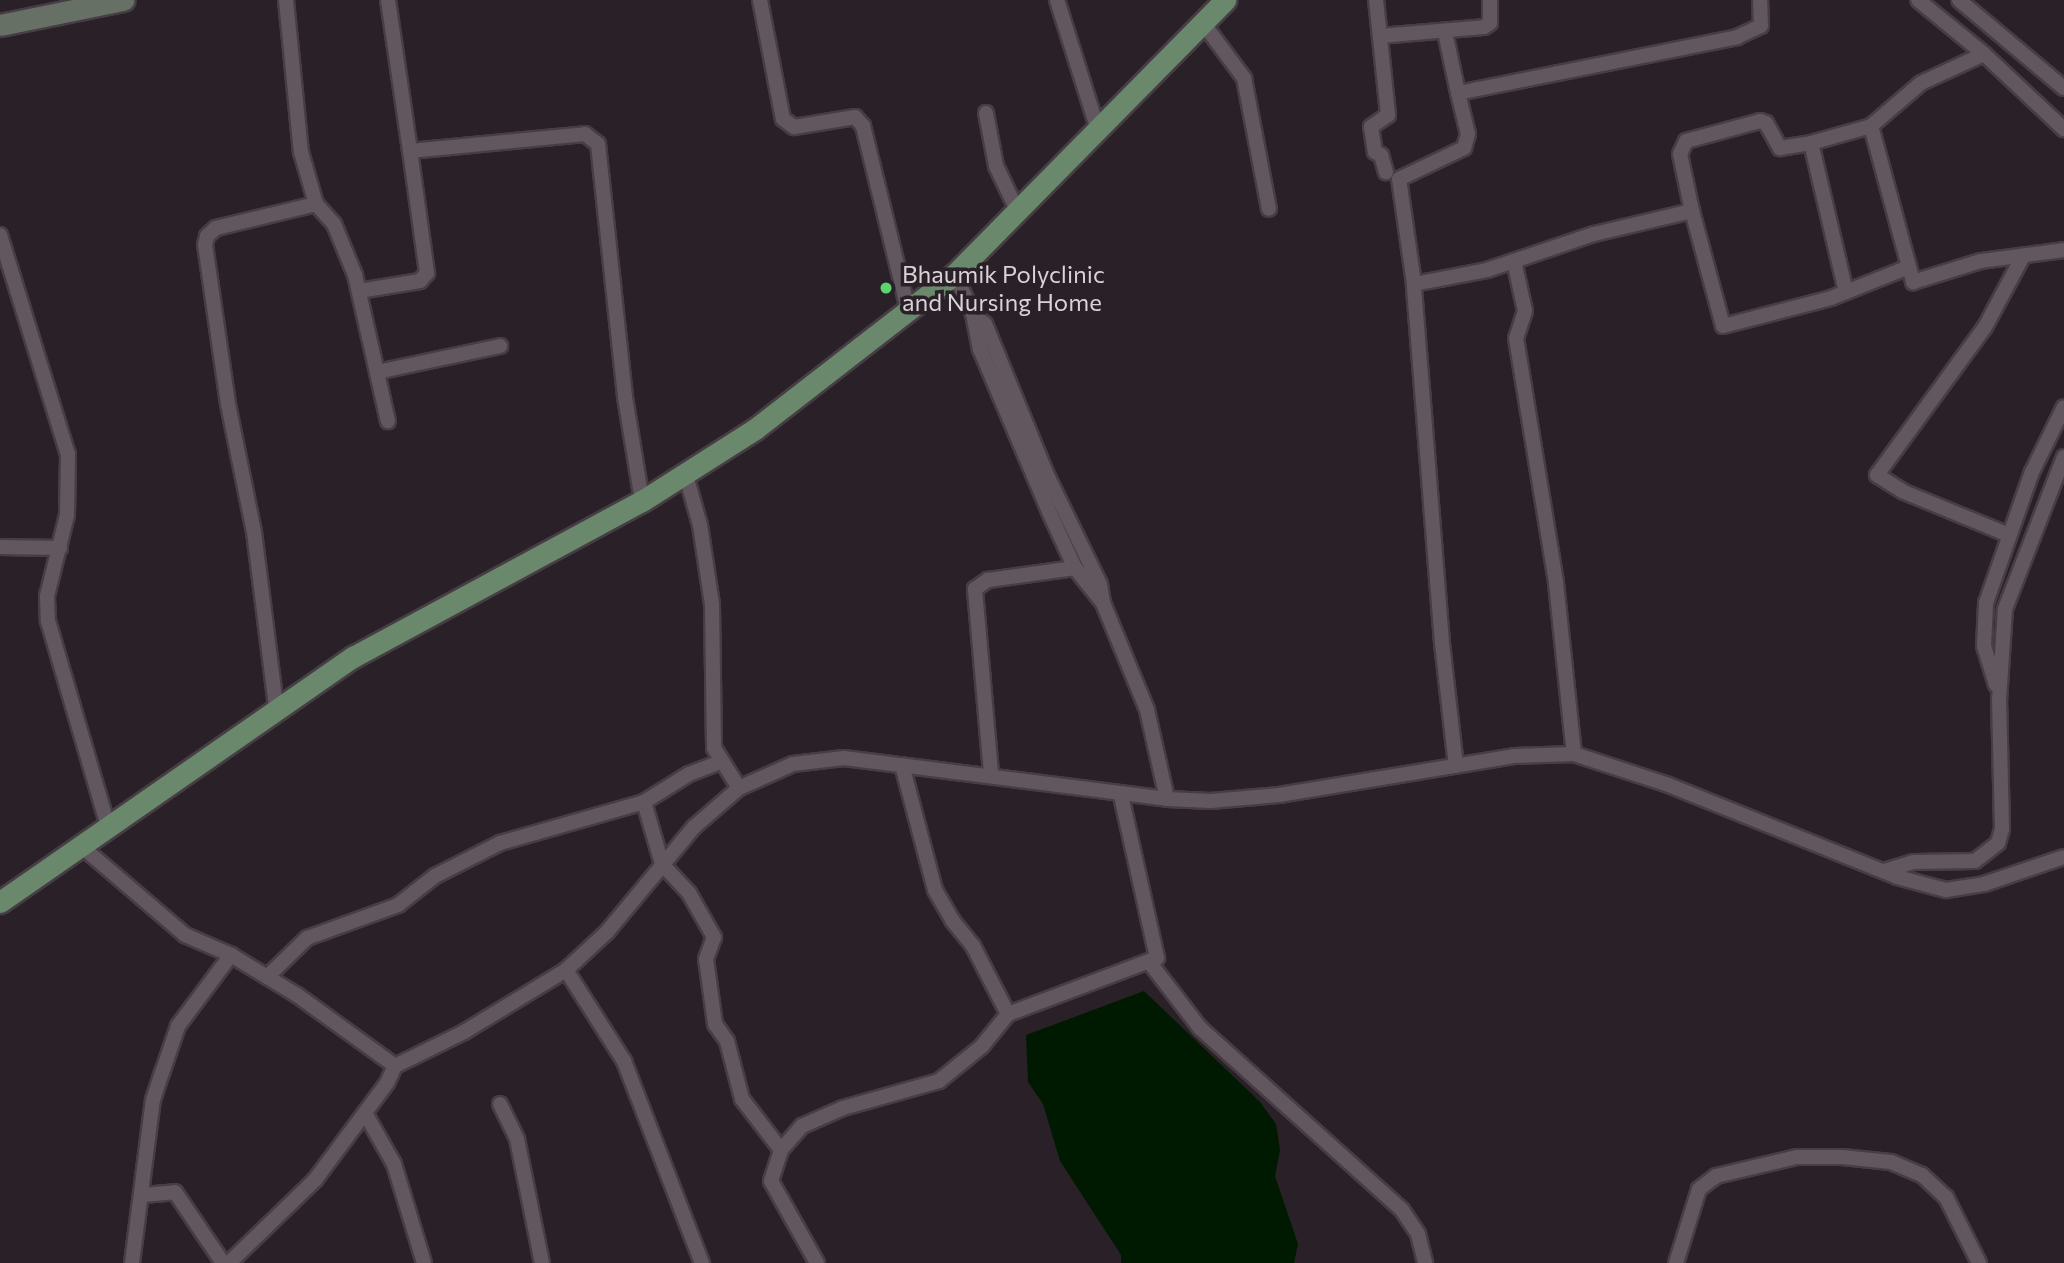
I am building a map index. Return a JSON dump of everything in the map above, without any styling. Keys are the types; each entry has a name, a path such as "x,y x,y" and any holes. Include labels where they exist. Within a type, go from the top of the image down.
{"main road":[{"path":"0,902 80,845 109,831 276,706 353,657 642,501 755,429 909,313 955,274 1225,0"}],"street":[{"path":"0,25 123,0"},
{"path":"286,0 298,136 316,204 334,224 359,290 388,421"},
{"path":"359,290 420,281 427,273 388,0"},
{"path":"760,0 783,119 794,127 855,117 863,125 909,313"},
{"path":"1057,0 1098,130"},
{"path":"1376,0 1388,115 1371,127 1375,152 1381,156 1386,172"},
{"path":"1380,36 1484,27 1490,23 1490,0"},
{"path":"1458,93 1746,34 1761,26 1760,0"},
{"path":"1918,0 1984,54 2064,129"},
{"path":"1959,0 2064,88"},
{"path":"1203,23 1244,78 1269,209"},
{"path":"1445,32 1468,134 1464,148 1399,179 1414,284 1442,643 1456,766"},
{"path":"1906,268 1846,292 1723,326 1679,154 1686,141 1760,121 1766,123 1775,146 1811,143 1871,127 1921,83 1984,54"},
{"path":"986,114 996,166 1017,210"},
{"path":"1871,127 1908,276 1919,283 1958,266 2064,250"},
{"path":"410,150 562,136 594,137 642,501"},
{"path":"1811,143 1846,292"},
{"path":"276,706 254,532 228,404 205,246 207,236 216,228 316,204"},
{"path":"1414,284 1514,261 1594,234 1692,211"},
{"path":"0,235 63,425 68,454 68,504 47,596 48,621 109,831"},
{"path":"2009,534 1904,492 1877,475 1978,338 2023,256"},
{"path":"1514,261 1525,311 1516,338 1556,583 1574,754"},
{"path":"955,274 973,314 980,349 1075,568 1103,603"},
{"path":"973,314 985,324 1046,473 1100,584 1103,603 1147,710 1167,799"},
{"path":"377,372 499,346"},
{"path":"1999,692 1982,626 2009,534 2032,472 2064,407"},
{"path":"1884,871 1914,862 1975,861 1998,843 2002,829 1999,692 2005,609 2064,457"},
{"path":"685,472 707,564 714,748 720,762 739,788"},
{"path":"0,547 60,548"},
{"path":"991,773 975,589 988,580 1075,568"},
{"path":"229,1263 315,1180 365,1113 395,1066 446,1042 566,970 607,932 694,827 739,788 816,758 991,773 1121,796 1212,801 1279,795 1514,756 1574,754 1666,784 1884,871 1946,890 1984,884 2064,857"},
{"path":"267,977 307,938 398,905 435,876 500,843 645,802 689,775 720,762"},
{"path":"902,765 923,857 936,890 951,920 973,946 1008,1014"},
{"path":"817,1263 805,1235 773,1188 781,1150 802,1126 822,1115 939,1082 982,1046 1008,1014 1150,962 1159,951 1121,796"},
{"path":"645,802 662,864 689,893 713,937 706,959 715,1024 727,1041 742,1099 781,1150"},
{"path":"80,845 157,915 185,935 231,955 267,977 395,1066"},
{"path":"132,1263 143,1195 153,1100 178,1026 231,955"},
{"path":"1150,962 1200,1028 1402,1210 1419,1234 1425,1263"},
{"path":"566,970 624,1061 702,1263"},
{"path":"500,1104 517,1139 542,1263"},
{"path":"365,1113 394,1164 424,1263"},
{"path":"1676,1263 1699,1189 1716,1175 1797,1157 1891,1162 1922,1175 1946,1197 1979,1263"},
{"path":"143,1195 174,1192 223,1263"}],"shaded area":[{"path":"1144,991 1260,1102 1276,1124 1280,1150 1275,1176 1298,1244 1294,1263 1121,1263 1121,1255 1060,1161 1043,1104 1028,1082 1026,1035"}],"place":[{"name":"Bhaumik Polyclinic and Nursing Home","path":"886,288"}]}
